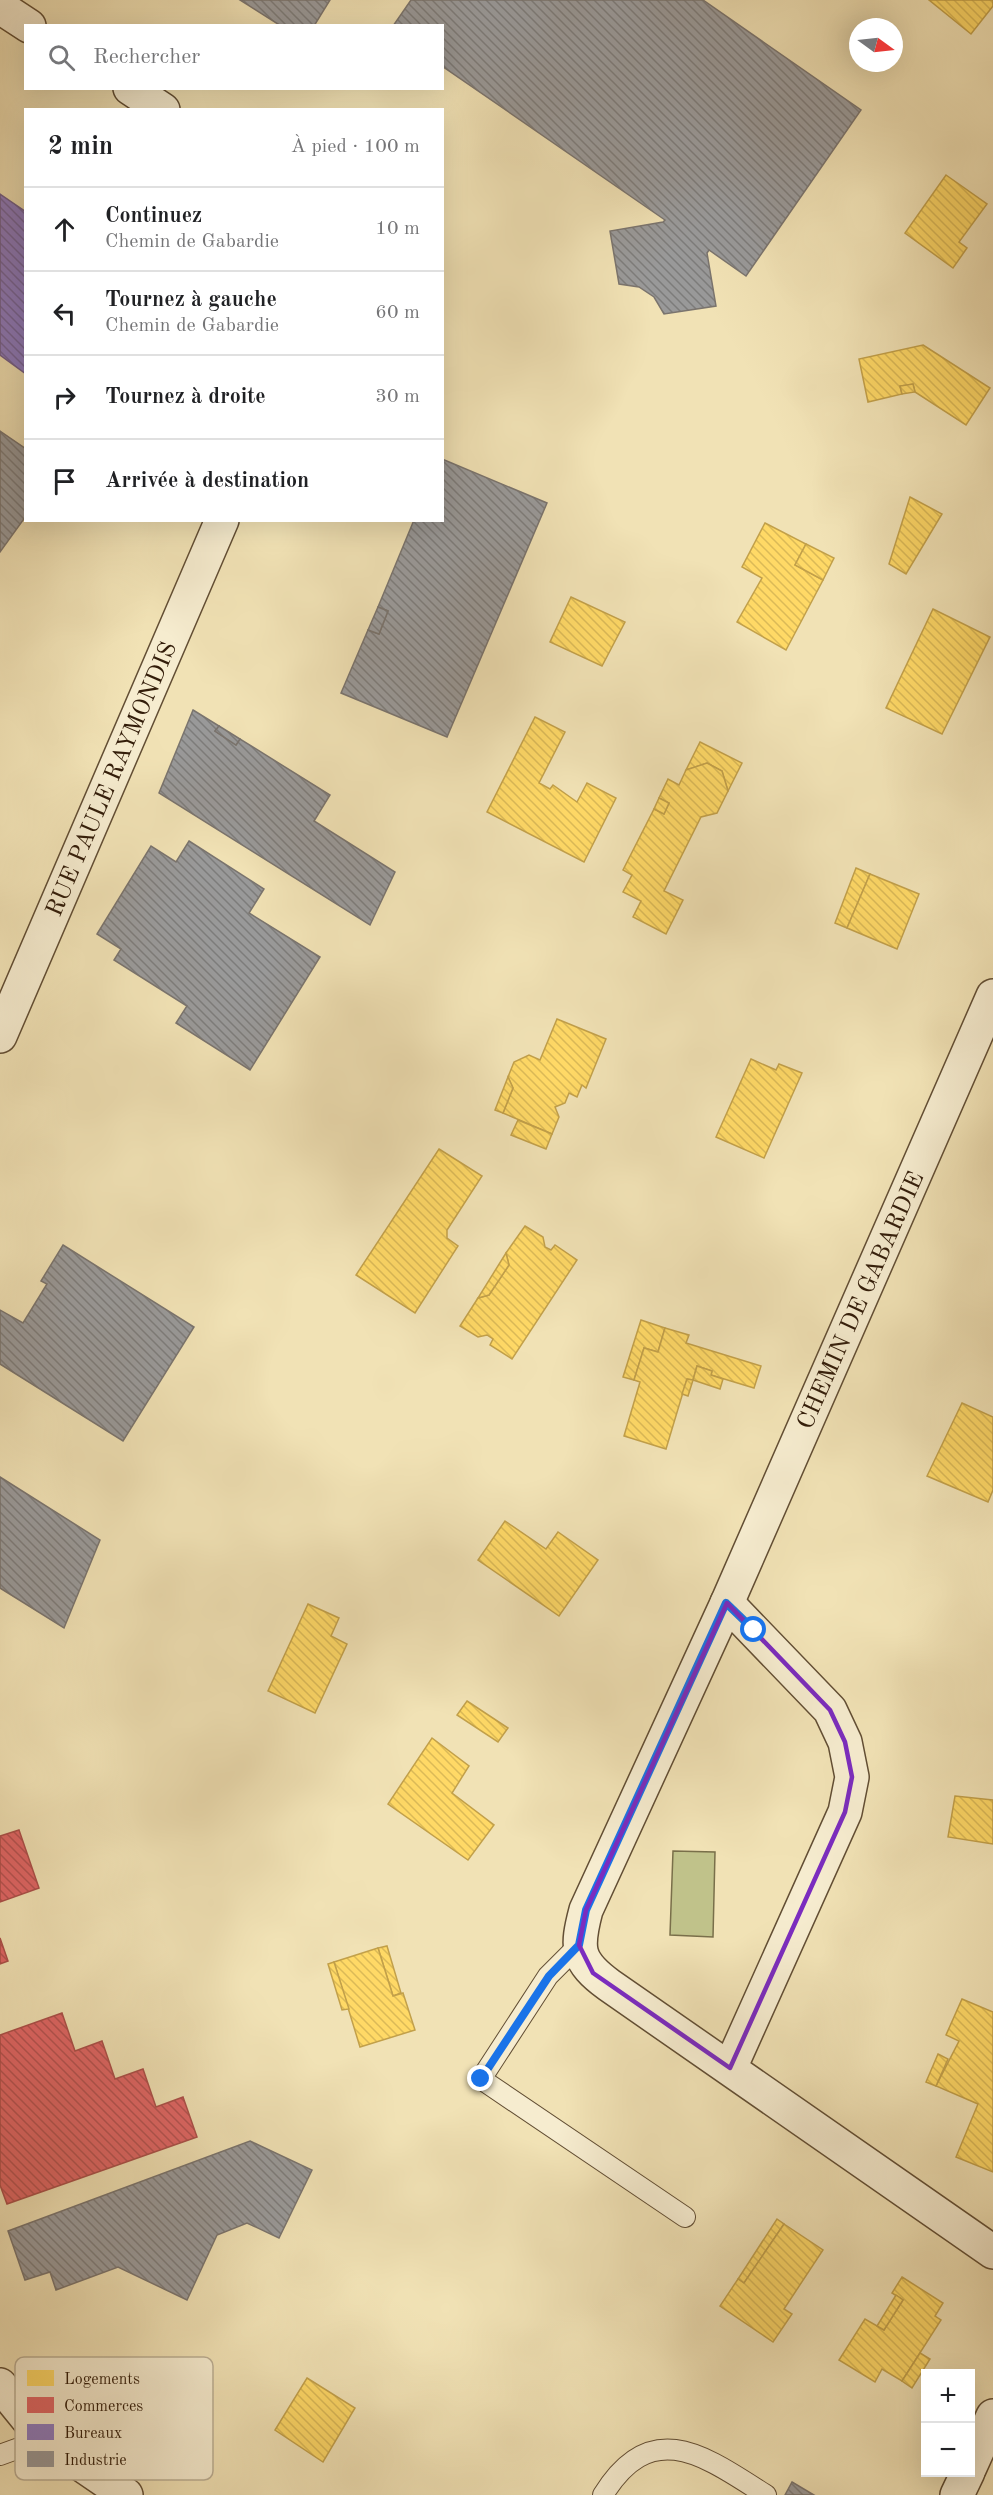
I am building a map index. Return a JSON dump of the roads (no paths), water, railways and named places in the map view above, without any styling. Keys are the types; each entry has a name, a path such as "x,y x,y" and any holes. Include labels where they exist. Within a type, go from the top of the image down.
{"street":[{"path":"0,8 26,24"},
{"path":"132,90 160,108"},
{"name":"RUE PAULE RAYMONDIS","path":"0,1036 221,522"},
{"name":"CHEMIN DE GABARDIE","path":"579,1945 586,1910 726,1603 993,996"},
{"path":"726,1603 830,1710 845,1742 852,1777 845,1812 730,2068"},
{"path":"579,1945 583,1960 593,1973 993,2252"},
{"path":"0,2385 15,2406"},
{"path":"975,2457 993,2416"},
{"path":"957,2495 966,2477"},
{"path":"104,2480 126,2495"}],"lane":[{"path":"579,1945 549,1976 481,2079 685,2217"},
{"path":"0,2455 15,2450"},
{"path":"603,2495 614,2476 628,2462 643,2454 671,2450 685,2452 714,2462 766,2495"}]}
